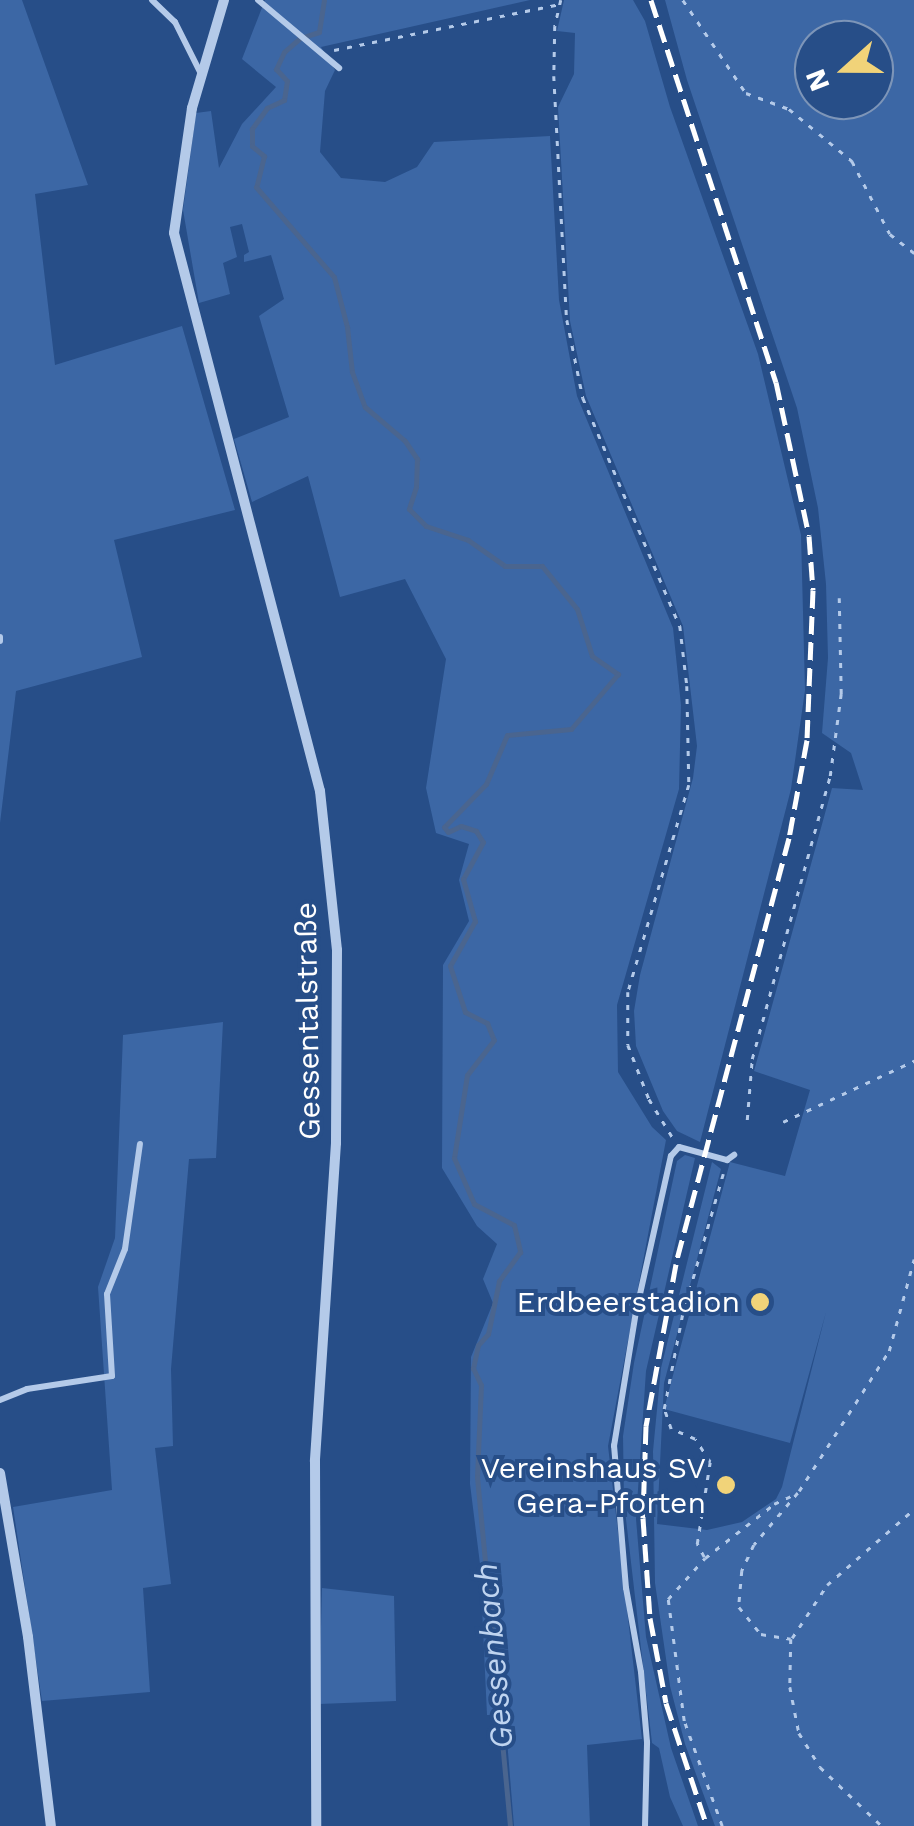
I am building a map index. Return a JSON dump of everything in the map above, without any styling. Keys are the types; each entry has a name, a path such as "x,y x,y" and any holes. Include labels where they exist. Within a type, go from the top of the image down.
{"street":[{"name":"Gessentalstraße","path":"224,0 192,108 174,233 320,791 337,950 336,1142 315,1461 316,1826"},
{"path":"0,1473 28,1637 51,1826"}],"lane":[{"path":"152,0 175,22 202,77"},
{"path":"258,0 339,68"},
{"path":"0,1400 27,1389 112,1376 107,1294 125,1249 140,1144"},
{"path":"645,1826 647,1742 641,1672 626,1588 614,1446 654,1224 671,1156 679,1148 730,1157"}],"path":[{"path":"683,0 746,93 789,110 852,161 890,234 914,252"},
{"path":"323,53 560,2 554,76 567,320 583,398 680,626 687,686 689,785 628,992 628,1045 649,1098 679,1148"},
{"path":"747,1120 752,1059 830,776 841,694 839,598"},
{"path":"783,1122 914,1061"},
{"path":"705,1558 697,1544 710,1462 695,1439 671,1429 664,1409 682,1316 730,1157"},
{"path":"791,1640 761,1634 738,1608 742,1571 754,1545 798,1493 889,1351 914,1259"},
{"path":"722,1826 684,1721 668,1599 705,1558 774,1504 798,1493"},
{"path":"882,1826 820,1768 799,1733 790,1687 791,1640 827,1584 914,1509"}],"shaded area":[{"path":"0,0 22,0 88,185 35,194 55,365 182,326 235,510 114,540 142,657 16,691 0,823"},
{"path":"265,0 530,0 321,47 335,70 325,91 320,152 341,178 385,182 417,167 434,142 550,136 559,300 577,396 673,628 681,705 679,789 617,1005 618,1072 652,1127 666,1140 608,1446 642,1739 587,1745 590,1826 514,1826 505,1715 487,1715 480,1564 470,1484 471,1357 493,1303 483,1279 497,1244 477,1226 442,1168 443,965 469,921 459,880 469,844 436,833 426,788 446,659 405,579 340,597 308,476 252,502 234,439 289,417 259,316 284,299 271,255 244,262 244,255 249,252 242,224 230,227 237,257 223,263 230,294 199,303 183,210 196,113 211,111 219,168 242,124 276,87 242,59"},
{"path":"564,0 633,0 645,21 670,107 758,354 801,535 805,690 791,789 700,1142 677,1131 663,1111 636,1046 634,1011 640,975 693,778 697,746 683,626 586,396 570,321 558,107 574,74 575,33 557,31"},
{"path":"665,0 914,0 914,1826 715,1826 685,1744 670,1686 655,1583 653,1451 661,1368 712,1162 721,1169 664,1383 657,1524 707,1530 742,1522 776,1499 826,1312 790,1443 664,1409 730,1162 785,1176 810,1090 754,1071 832,788 863,790 851,753 822,733 828,658 826,584 818,508 797,408 687,80"},
{"path":"223,1022 216,1158 189,1159 171,1369 173,1446 155,1448 171,1584 143,1588 150,1692 42,1701 13,1507 112,1490 98,1287 115,1238 123,1035"},
{"path":"685,1155 695,1158 646,1371 636,1519 646,1637 671,1748 698,1826 683,1826 670,1797 659,1748 652,1743 624,1502 623,1436 634,1363 677,1161"},
{"path":"322,1588 394,1596 396,1701 319,1704"}],"waterway":[{"name":"Gessenbach","path":"324,0 319,32 300,38 284,52 276,69 287,81 284,100 267,108 252,129 252,146 264,156 256,187 334,277 347,327 352,372 365,407 405,441 417,459 416,487 409,509 426,526 468,540 505,566 542,566 577,609 592,656 618,674 571,729 507,735 486,784 444,827 448,832 461,826 476,831 483,842 463,879 475,921 450,966 465,1012 487,1023 494,1040 467,1075 454,1158 474,1204 514,1225 520,1252 499,1281 488,1334 478,1345 473,1368 481,1385 477,1477 510,1826"}],"railway":[{"path":"651,0 776,382 809,536 813,590 807,740 789,838 676,1264 646,1426 643,1518 650,1618 666,1703 707,1826"}],"place":[{"name":"Erdbeerstadion","path":"760,1302"},
{"name":"Vereinshaus SV Gera-Pforten","path":"726,1485"}]}
